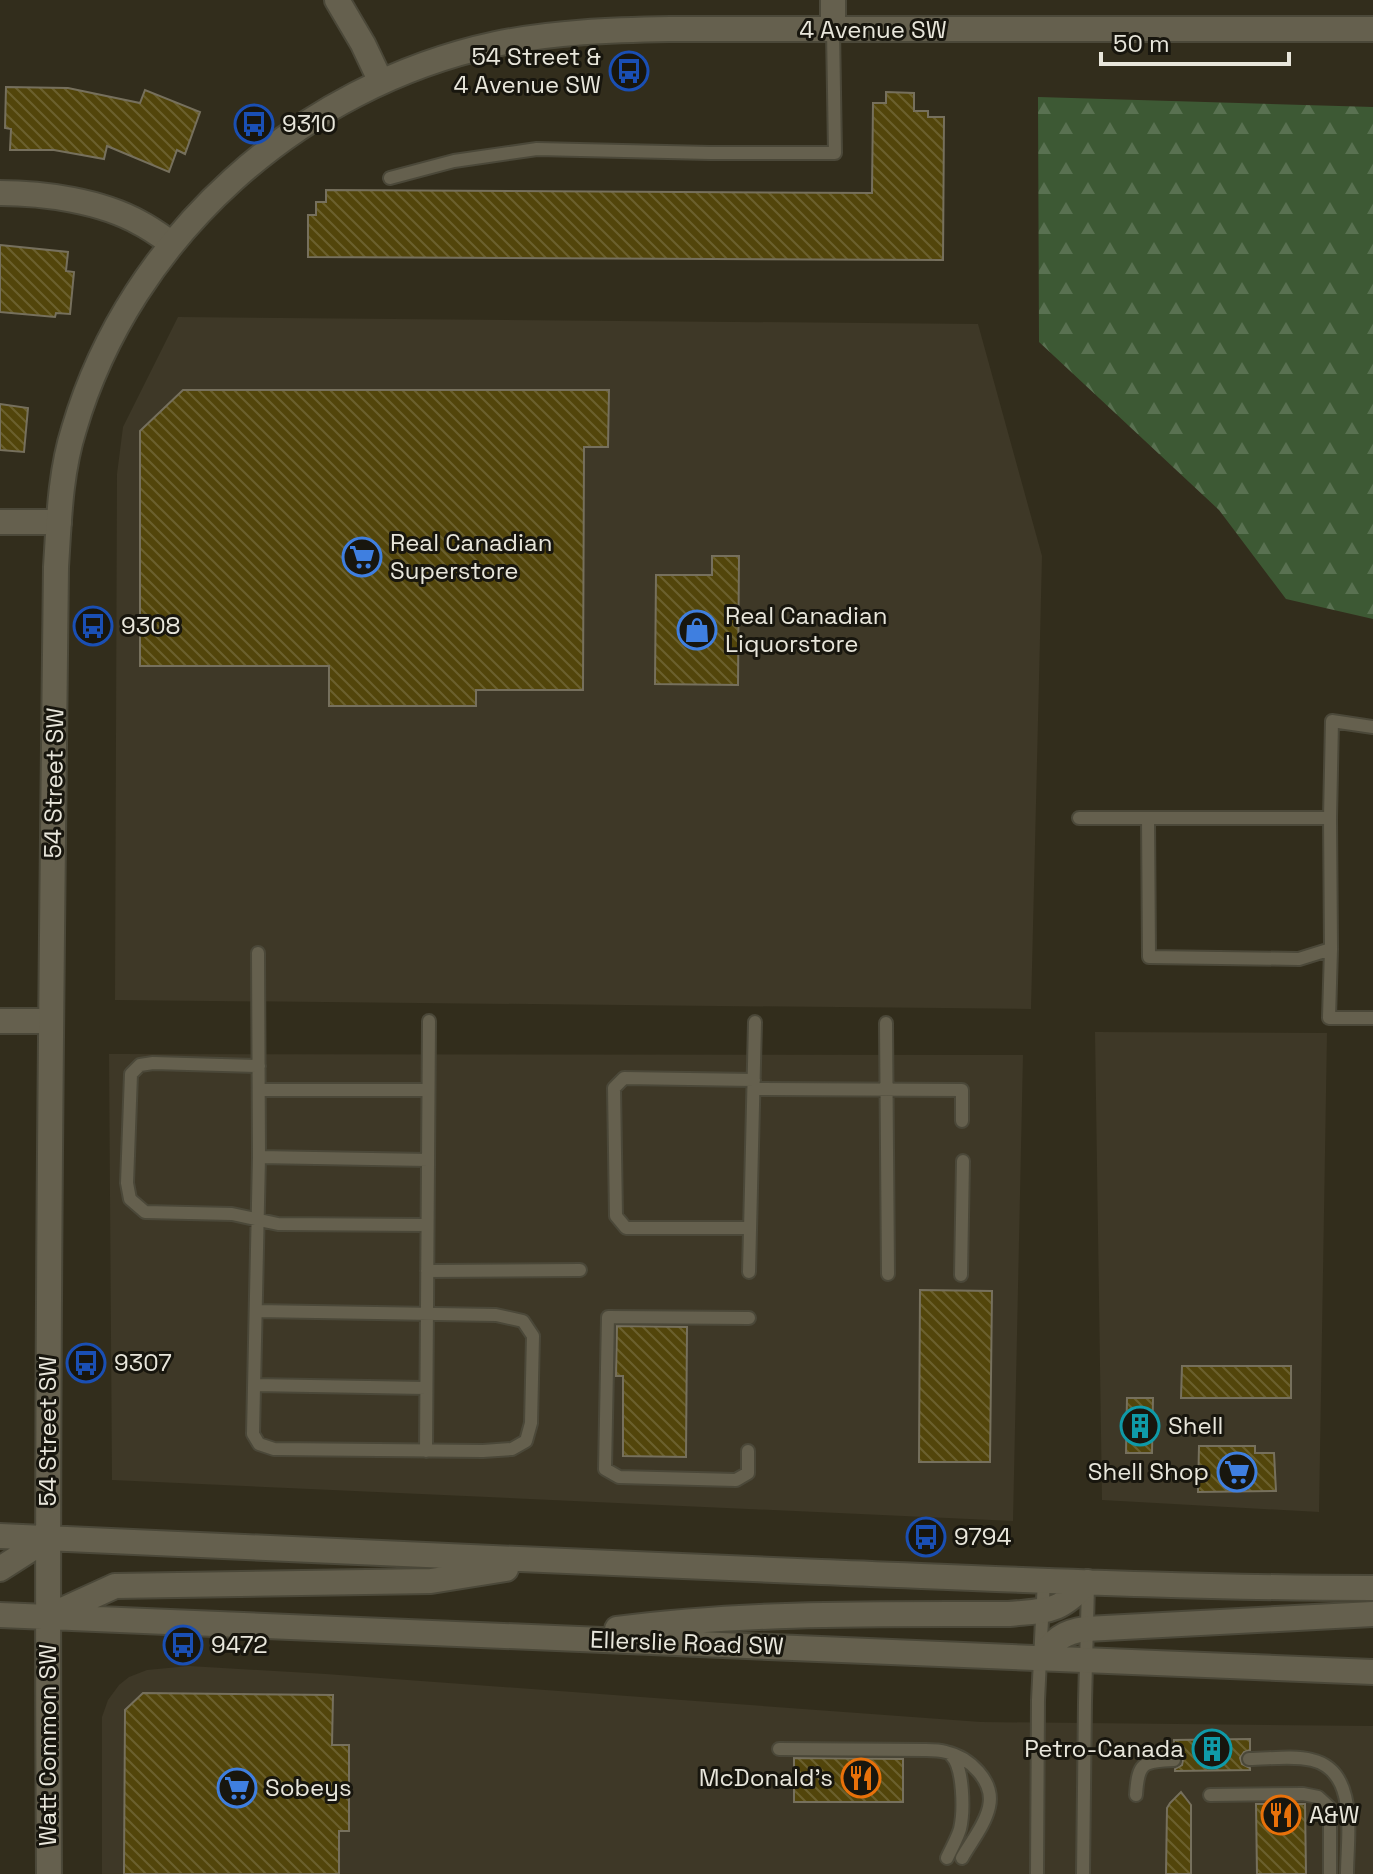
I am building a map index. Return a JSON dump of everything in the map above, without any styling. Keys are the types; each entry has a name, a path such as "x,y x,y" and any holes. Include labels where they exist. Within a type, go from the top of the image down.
{"main road":[{"path":"337,0 381,82"},
{"path":"833,0 833,30"},
{"name":"4 Avenue SW","path":"381,82 446,57 495,44 547,35 622,29 1373,29"},
{"name":"54 Street SW","path":"48,1616 50,1021 56,567 61,493 73,431 93,372 125,310 171,243 206,204 263,154 343,100 381,82"},
{"path":"0,193 44,196 113,211 138,221 171,243"},
{"path":"0,522 59,522"},
{"path":"0,1021 50,1021"},
{"path":"0,1536 1088,1582 1250,1588 1373,1588"},
{"path":"0,1569 47,1539"},
{"path":"48,1616 115,1586 431,1581 555,1561"},
{"path":"548,1638 679,1621 729,1618 1042,1611 1069,1601 1088,1582"},
{"path":"1040,1658 1055,1640 1070,1631 1373,1614"},
{"name":"Ellerslie Road SW","path":"0,1615 1373,1672"},
{"name":"Watt Common SW","path":"48,1616 49,1874"}],"lane":[{"path":"390,178 454,161 537,149 835,153 833,30"},
{"path":"1373,727 1332,721 1329,1018 1373,1018"},
{"path":"1079,818 1330,818"},
{"path":"1148,818 1149,957 1299,959 1331,949"},
{"path":"256,1311 496,1315 523,1321 533,1336 531,1423 526,1441 512,1449 274,1449 259,1444 253,1434 259,1157 258,953"},
{"path":"426,1451 429,1021"},
{"path":"749,1272 755,1022"},
{"path":"886,1023 888,1274"},
{"path":"259,1066 153,1063 140,1065 131,1074 127,1183 130,1199 145,1212 232,1214 278,1224 427,1225"},
{"path":"750,1228 626,1228 616,1216 614,1088 624,1078 887,1090 962,1090 962,1121"},
{"path":"259,1090 428,1090"},
{"path":"259,1157 428,1160"},
{"path":"961,1275 963,1161"},
{"path":"427,1271 580,1270"},
{"path":"748,1451 748,1473 736,1480 619,1477 605,1469 608,1317 749,1318"},
{"path":"254,1385 426,1388"},
{"path":"1037,1874 1038,1700 1044,1580"},
{"path":"1083,1874 1088,1582"},
{"path":"779,1749 926,1750 949,1753 967,1762 981,1773 987,1783 989,1807 962,1858"},
{"path":"947,1858 959,1834 961,1818 960,1774 956,1759 949,1753"},
{"path":"1249,1759 1306,1759 1325,1765 1339,1779 1346,1796 1347,1874"},
{"path":"1136,1795 1137,1777 1143,1767 1153,1760 1174,1760"},
{"path":"1210,1795 1303,1794 1318,1797 1330,1808 1330,1874"}],"shaded area":[{"path":"178,317 978,324 1042,556 1031,1009 115,1000 117,474 123,427"},
{"path":"1095,1032 1327,1033 1319,1512 1102,1500"},
{"path":"109,1054 1023,1055 1013,1521 112,1480"},
{"path":"189,1666 981,1722 1373,1726 1373,1874 102,1874 102,1717 108,1700 129,1677 147,1670"}],"green space":[{"path":"1038,97 1373,107 1373,619 1286,599 1219,510 1039,342"}],"building":[{"path":"6,87 68,88 140,103 145,90 200,112 185,154 177,150 169,172 107,146 104,159 54,150 10,150 11,129 5,128"},
{"path":"886,92 914,93 914,111 928,111 928,117 944,117 943,260 308,257 308,215 316,215 316,202 326,202 326,190 872,193 873,103 886,103"},
{"path":"0,245 68,252 66,271 74,272 70,314 56,313 55,317 0,312"},
{"name":"Real Canadian Superstore","path":"183,390 609,390 608,447 584,447 583,690 476,690 476,706 329,706 329,666 140,666 140,431"},
{"path":"0,404 28,408 24,452 0,450"},
{"name":"Real Canadian Liquorstore","path":"712,556 739,556 738,685 655,684 656,575 712,575"},
{"path":"920,1290 992,1291 990,1462 919,1462"},
{"path":"617,1326 687,1327 686,1457 623,1456 623,1376 616,1376"},
{"name":"Shell","path":"1182,1366 1291,1366 1291,1398 1181,1398"},
{"name":"Shell","path":"1127,1398 1153,1398 1152,1453 1126,1453"},
{"name":"Shell Shop","path":"1199,1446 1255,1446 1255,1453 1274,1453 1276,1491 1198,1492"},
{"name":"Sobeys","path":"143,1693 333,1695 332,1745 349,1745 349,1831 339,1831 339,1874 124,1874 125,1710"},
{"name":"Petro-Canada","path":"1250,1739 1250,1750 1240,1758 1250,1770 1175,1771 1183,1760 1174,1751 1174,1740"},
{"name":"McDonald's","path":"794,1758 903,1759 903,1802 794,1802"},
{"name":"Petro-Canada","path":"1181,1792 1191,1805 1191,1874 1166,1874 1167,1808"},
{"path":"1256,1804 1305,1804 1306,1874 1257,1874"}],"place":[{"name":"54 Street & 4 Avenue SW","path":"629,71"},
{"name":"9310","path":"254,124"},
{"name":"Real Canadian Superstore","path":"362,557"},
{"name":"9308","path":"93,626"},
{"name":"Real Canadian Liquorstore","path":"697,630"},
{"name":"9307","path":"86,1363"},
{"name":"Shell","path":"1140,1426"},
{"name":"Shell Shop","path":"1237,1472"},
{"name":"9794","path":"926,1537"},
{"name":"9472","path":"183,1645"},
{"name":"Petro-Canada","path":"1212,1749"},
{"name":"McDonald's","path":"861,1778"},
{"name":"Sobeys","path":"237,1788"},
{"name":"A&W","path":"1281,1815"}]}
